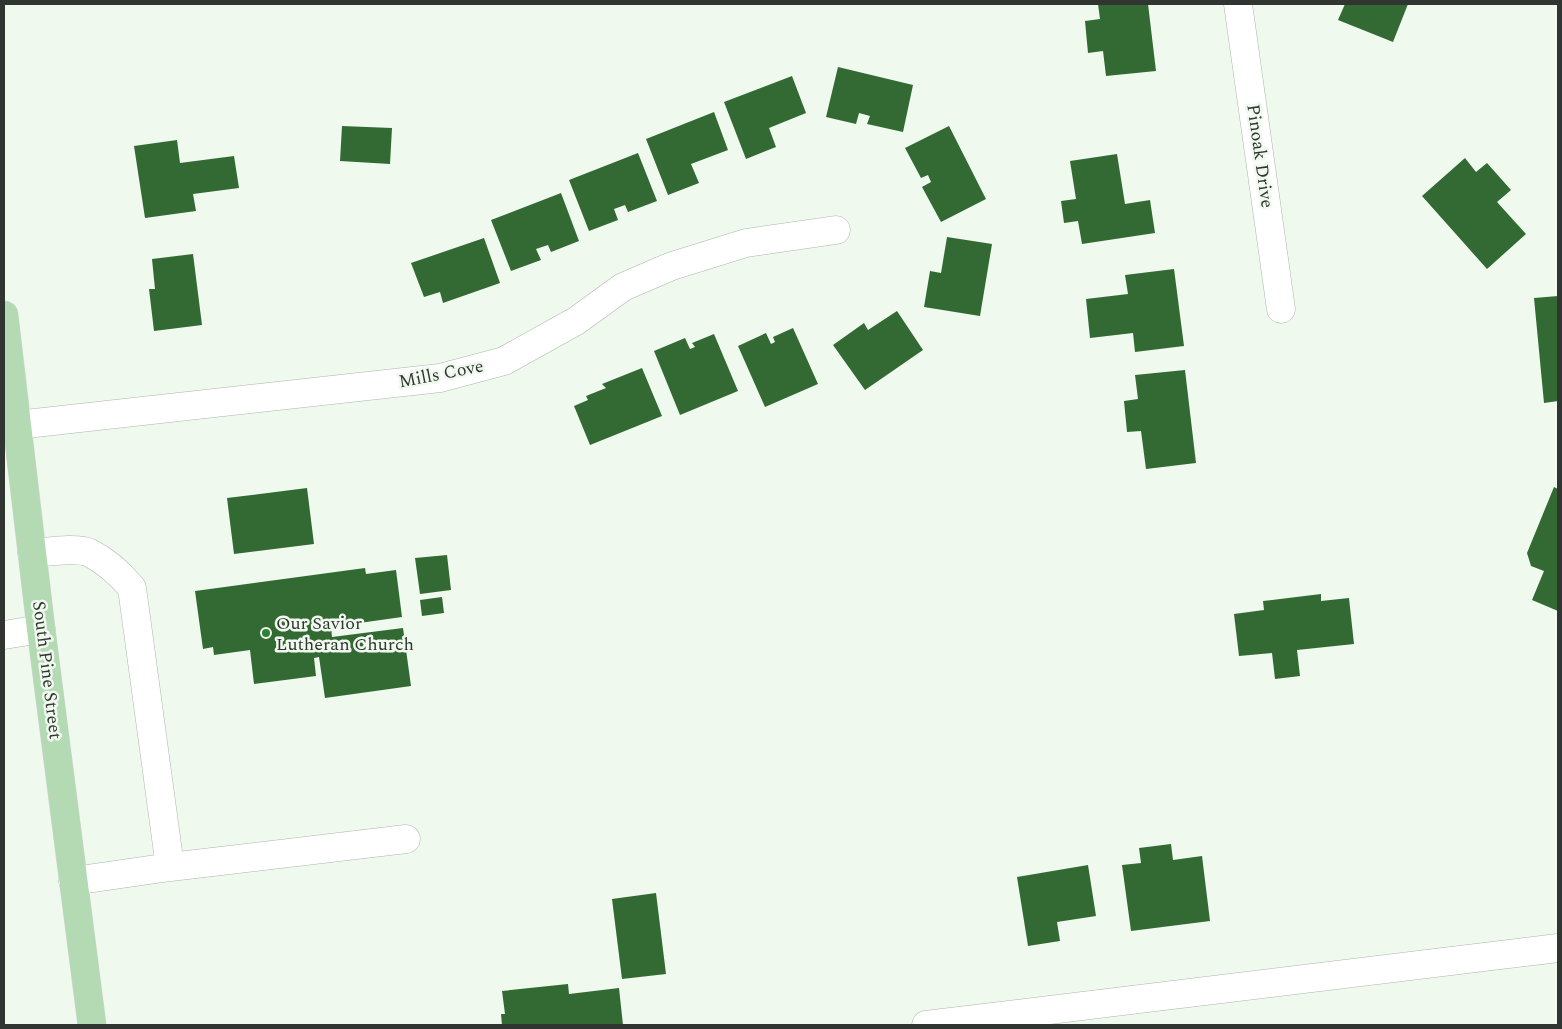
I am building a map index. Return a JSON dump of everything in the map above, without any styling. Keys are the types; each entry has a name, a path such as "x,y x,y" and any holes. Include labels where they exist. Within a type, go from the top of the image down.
{"main road":[{"name":"South Pine Street","path":"4,315 41,629 92,1025"}],"street":[{"name":"Pinoak Drive","path":"1238,4 1281,309"},
{"name":"Mills Cove","path":"17,425 440,378 504,361 576,321 623,287 672,266 746,243 836,230"},
{"path":"32,553 60,550 89,552 119,573 132,588 170,867"},
{"path":"4,635 41,629"},
{"path":"73,881 170,867 406,839"},
{"path":"926,1025 1558,948"}],"building":[{"path":"1098,4 1148,4 1156,71 1106,76 1103,51 1088,53 1085,21 1100,19"},
{"path":"1345,4 1408,4 1393,42 1338,20"},
{"path":"838,67 913,85 903,132 867,124 870,116 859,113 856,124 826,117"},
{"path":"792,76 806,113 769,128 776,147 746,159 724,102"},
{"path":"714,112 728,150 691,164 699,183 668,195 646,139"},
{"path":"342,126 392,128 390,164 340,161"},
{"path":"949,126 986,199 941,222 922,187 931,182 928,175 921,178 905,148"},
{"path":"177,140 180,163 234,156 239,188 193,194 196,211 145,218 134,146"},
{"path":"638,153 657,201 628,212 625,205 614,209 618,220 589,231 569,180"},
{"path":"1117,154 1125,204 1150,200 1155,233 1082,244 1078,221 1064,223 1061,201 1076,199 1070,161"},
{"path":"1465,158 1476,172 1487,163 1511,190 1497,202 1526,234 1487,269 1422,196"},
{"path":"561,193 579,241 551,252 548,245 536,249 541,260 511,271 491,220"},
{"path":"947,237 992,244 980,316 924,307 930,271 941,273"},
{"path":"484,238 500,283 443,303 440,292 424,297 411,263"},
{"path":"193,254 202,325 154,331 149,289 155,289 152,259"},
{"path":"1174,269 1184,346 1135,352 1133,333 1090,338 1086,299 1128,294 1125,275"},
{"path":"1558,296 1558,401 1544,403 1534,298"},
{"path":"897,311 923,350 865,390 833,345 864,323 868,330"},
{"path":"793,328 818,384 765,407 738,346 766,333 771,344 775,342 773,337"},
{"path":"714,334 738,391 680,415 654,351 685,338 690,349 695,347 692,343"},
{"path":"642,368 662,416 590,445 574,406 588,400 586,396 606,388 602,384"},
{"path":"1185,370 1196,463 1146,469 1141,431 1127,432 1124,401 1138,399 1135,375"},
{"path":"1554,487 1558,489 1558,611 1532,600 1544,571 1531,566 1527,553"},
{"path":"307,488 314,544 234,554 227,498"},
{"path":"447,555 451,590 420,594 415,558"},
{"name":"Our Savior Lutheran Church","path":"365,568 366,574 396,570 402,617 331,627 332,637 403,628 411,686 325,698 319,657 314,658 316,676 254,684 250,650 214,655 213,647 203,649 195,591"},
{"path":"1321,594 1321,601 1349,598 1354,644 1297,650 1300,676 1275,679 1272,653 1239,656 1234,614 1264,610 1263,601"},
{"path":"442,597 444,613 422,616 420,600"},
{"path":"1171,844 1173,860 1202,856 1210,921 1131,931 1122,865 1141,863 1139,848"},
{"path":"1088,865 1096,916 1057,922 1060,941 1028,946 1017,877"},
{"path":"656,893 666,974 622,979 612,899"},
{"path":"568,984 569,994 619,988 623,1025 502,1025 501,1014 505,1014 502,991"}],"place":[{"name":"Our Savior Lutheran Church","path":"266,633"}]}
